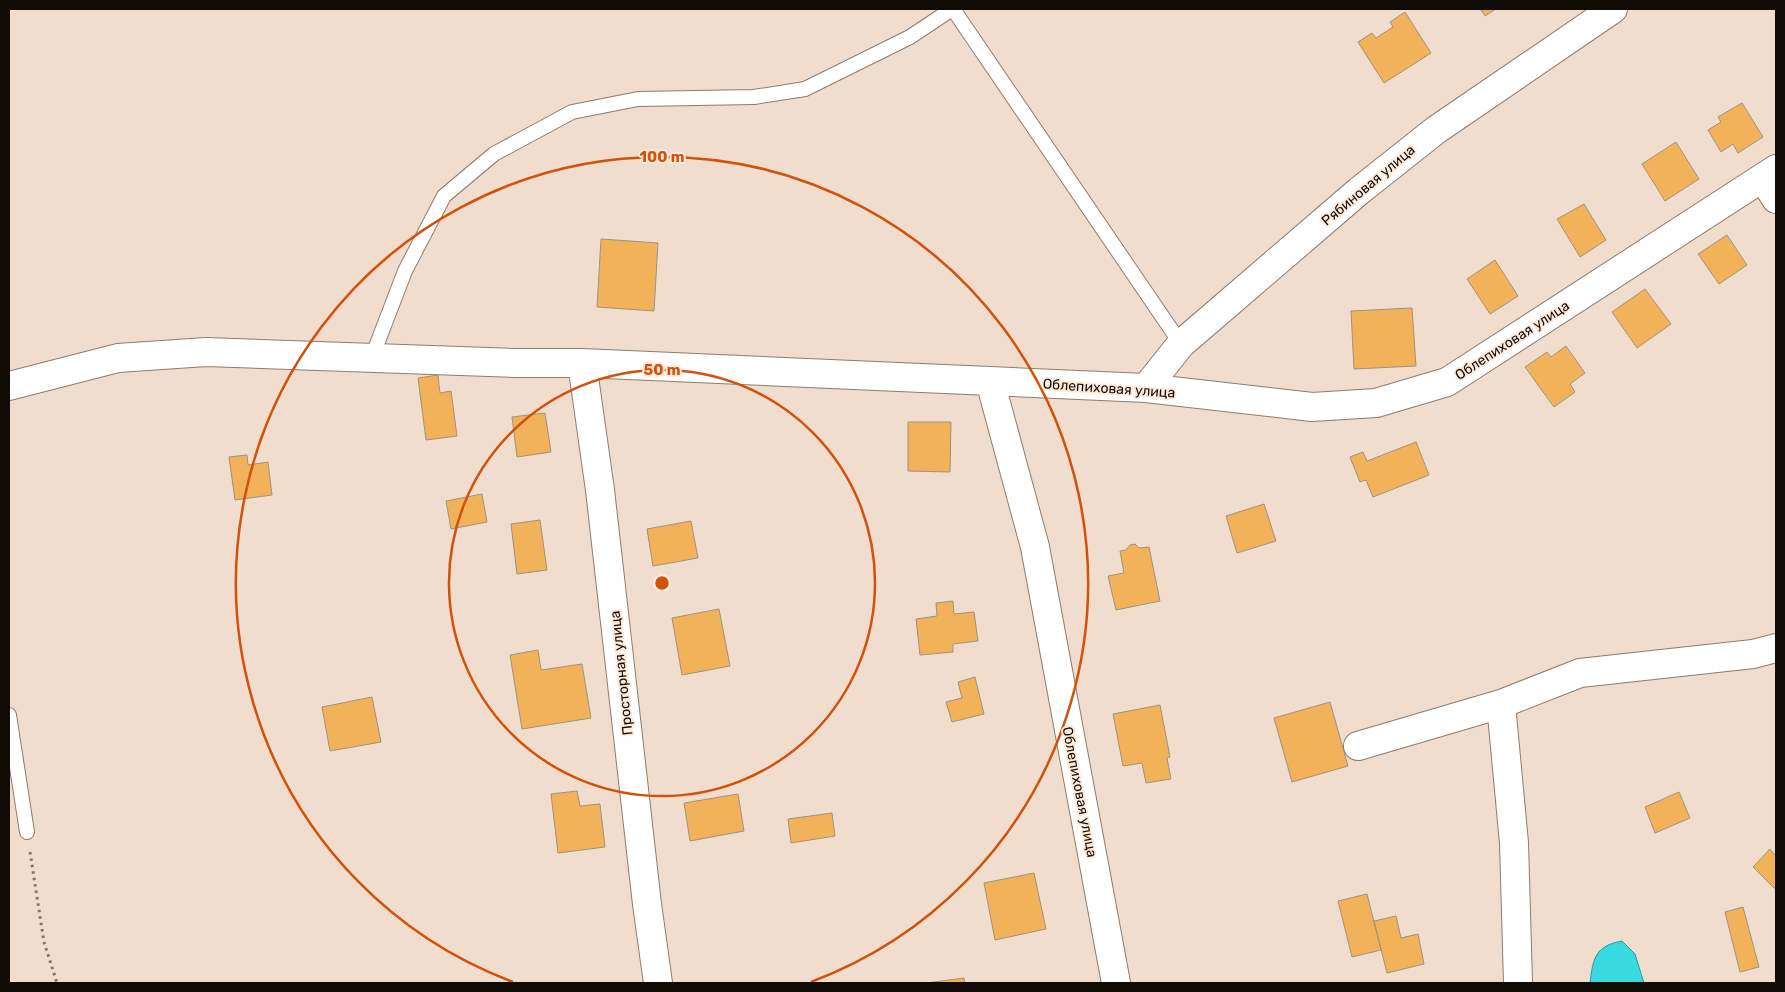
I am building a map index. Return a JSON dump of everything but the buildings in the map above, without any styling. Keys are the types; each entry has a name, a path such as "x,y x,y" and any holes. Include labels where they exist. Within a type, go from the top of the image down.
{"street":[{"name":"Рябиновая улица","path":"1146,388 1181,344 1359,191 1436,130 1613,9"},
{"name":"Облепиховая улица","path":"1116,983 1035,547 990,381 1146,388 1312,407 1376,403 1447,382 1772,182"},
{"path":"9,386 118,358 206,352 514,363 582,363 990,381"},
{"name":"Просторная улица","path":"582,363 600,490 647,904 658,983"},
{"path":"1358,746 1501,704 1580,673 1753,654 1776,648"},
{"path":"1501,704 1514,843 1518,983"}],"lane":[{"path":"372,357 405,271 444,196 494,154 572,112 638,99 754,97 805,89 910,37 952,9 1181,344"},
{"path":"9,715 27,832"}],"path":[{"path":"27,832 44,942 57,983"}],"water":[{"path":"1622,941 1635,954 1644,983 1590,983 1592,967 1597,954 1606,946"}]}
